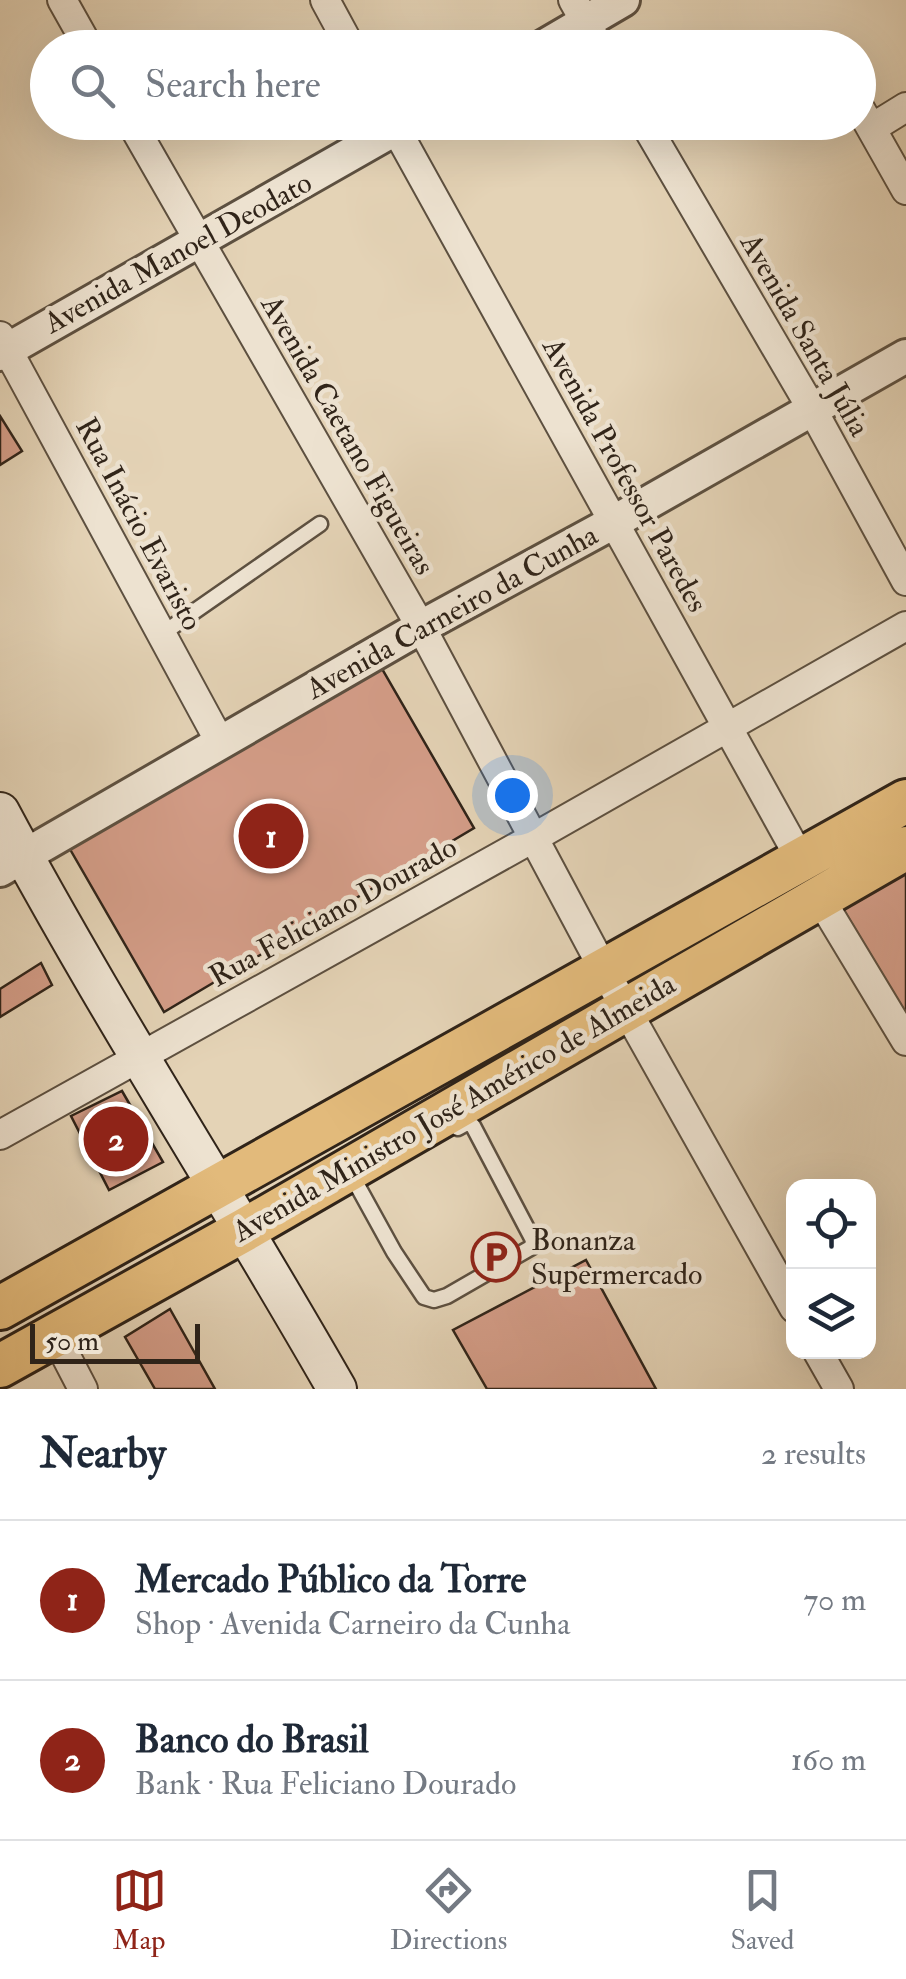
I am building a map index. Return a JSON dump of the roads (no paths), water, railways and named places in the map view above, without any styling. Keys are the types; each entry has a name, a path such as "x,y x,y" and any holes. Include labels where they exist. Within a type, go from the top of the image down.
{"main road":[{"name":"Avenida Ministro José Américo de Almeida","path":"0,1366 246,1229 359,1177 626,1010 810,878 906,801"},
{"path":"0,812 12,863 140,1056 246,1229 337,1389"},
{"name":"Avenida Ministro José Américo de Almeida","path":"0,1308 604,970 810,878 906,848"}],"street":[{"path":"62,0 79,30"},
{"path":"325,0 341,30"},
{"path":"586,23 624,0"},
{"path":"876,114 906,107"},
{"path":"876,136 906,190"},
{"name":"Avenida Caetano Figueiras","path":"141,140 421,627 604,970 786,1294"},
{"name":"Avenida Manoel Deodato","path":"3,346 199,244 373,140"},
{"name":"Avenida Professor Paredes","path":"406,140 726,729 906,1042"},
{"name":"Avenida Santa Júlia","path":"655,140 812,409 906,581"},
{"name":"Rua Inácio Evaristo","path":"3,346 220,742"},
{"name":"Avenida Carneiro da Cunha","path":"12,863 421,627 906,356"},
{"name":"Rua Feliciano Dourado","path":"0,1134 906,626"},
{"path":"55,1334 83,1389"},
{"path":"822,1359 839,1389"}],"lane":[{"path":"162,634 320,524"},
{"path":"359,1177 424,1297 434,1300 447,1296 532,1247 531,1232 472,1126 467,1123 451,1132"}],"place":[{"name":"Mercado Público da Torre","path":"271,836"},
{"name":"Banco do Brasil","path":"116,1139"},
{"name":"Bonanza Supermercado","path":"496,1257"}]}
